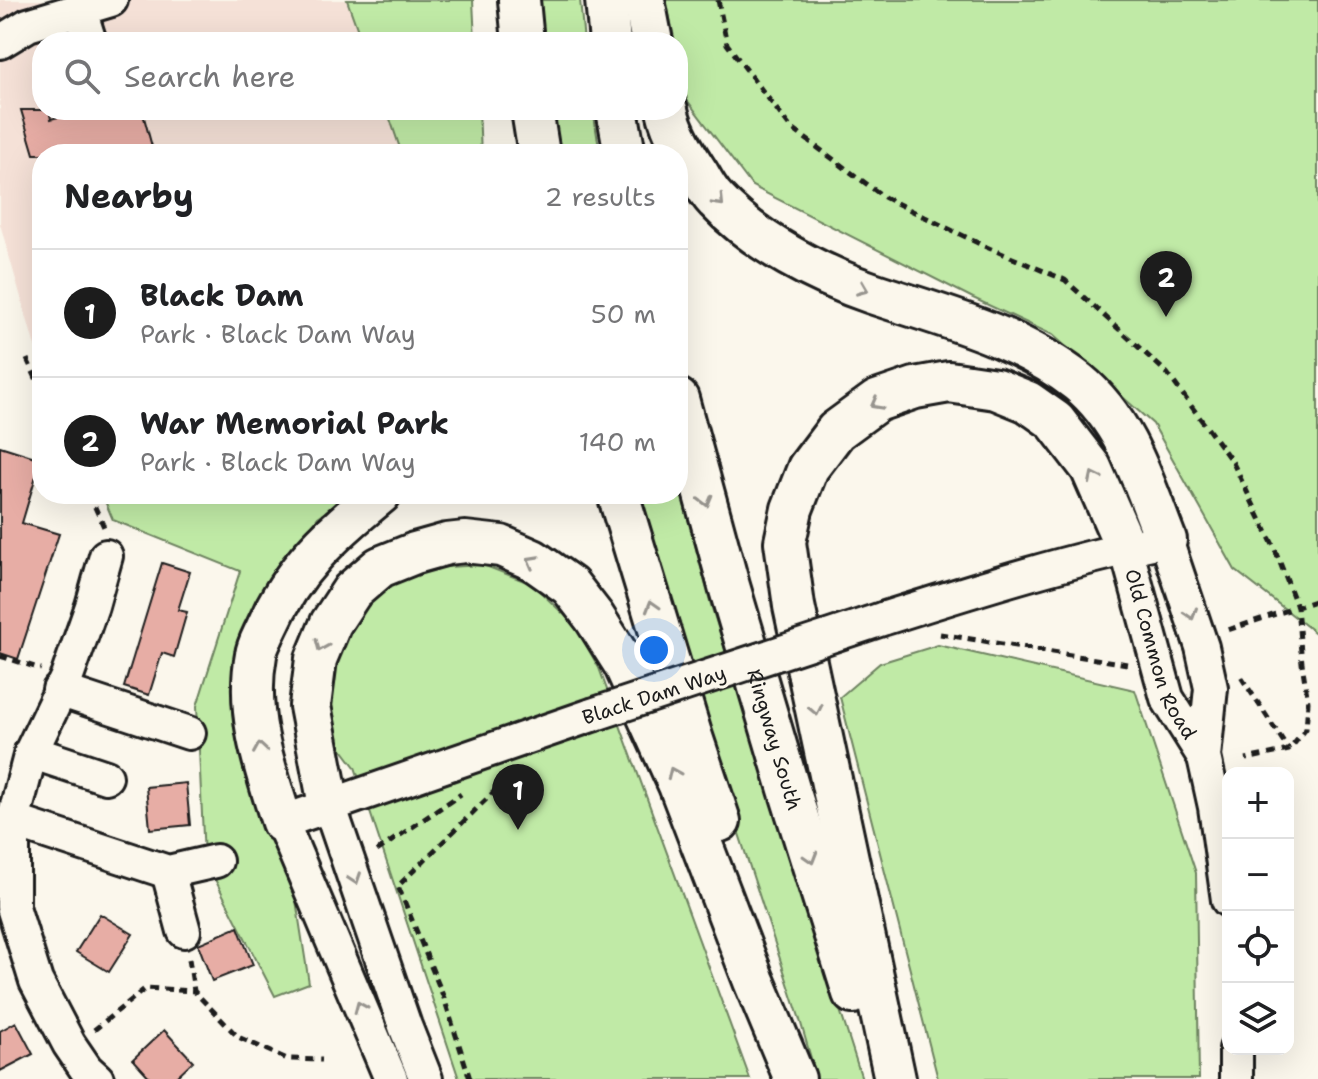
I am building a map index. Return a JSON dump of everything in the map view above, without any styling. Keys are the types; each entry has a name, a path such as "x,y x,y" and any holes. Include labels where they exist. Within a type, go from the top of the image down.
{"main road":[{"path":"519,0 522,32"},
{"path":"606,0 609,32"},
{"path":"644,0 650,32"},
{"path":"520,144 521,120"},
{"path":"534,120 537,144"},
{"path":"619,120 623,144"},
{"path":"670,120 681,144"},
{"path":"688,159 715,199 752,232 791,258 869,292 940,314 1028,350 1079,383 1108,412 1131,452 1166,540"},
{"path":"895,1079 794,606 785,542 792,509 808,468 836,431 877,401 915,388 949,382 996,389 1028,402 1055,421 1091,468 1126,548"},
{"name":"Ringway South","path":"688,436 789,789 880,1079"},
{"path":"282,822 261,758 253,693 256,653 276,606 310,557 368,504"},
{"path":"621,504 691,734 806,1079"},
{"path":"329,805 310,706 316,659 331,623 352,591 380,567 447,544 465,542 501,546 533,560 570,586 624,664 679,785 795,1079"}],"street":[{"path":"0,42 28,25 111,0"},
{"path":"80,10 87,32"},
{"name":"Black Dam Way","path":"282,822 882,619 1050,566 1166,540"},
{"name":"Old Common Road","path":"1166,540 1202,647 1211,688 1204,757 1222,857"},
{"name":"Old Common Road","path":"1126,548 1167,698 1204,757"},
{"path":"82,1068 36,981 13,907 13,821 31,752 101,611 106,556"},
{"path":"63,684 189,733"},
{"path":"31,752 106,777"},
{"path":"329,805 426,1079"},
{"path":"13,821 168,872 216,861"},
{"path":"282,822 391,1079"},
{"path":"168,872 184,931"},
{"path":"1236,1055 1236,1079"}],"path":[{"path":"718,0 727,44 790,127 884,197 984,246 1065,280 1167,373 1233,463 1274,547 1297,607 1308,702 1306,729 1289,750 1246,759"},
{"path":"27,359 32,370"},
{"path":"1227,631 1318,600"},
{"path":"934,633 1133,665"},
{"path":"0,656 63,684"},
{"path":"1238,673 1289,750"},
{"path":"470,1079 444,998 398,886 512,774"},
{"path":"369,857 472,787"},
{"path":"184,931 194,991 238,1037 287,1059 322,1060"},
{"path":"82,1068 98,1028 146,988 194,991"}],"shaded area":[{"path":"0,0 347,0 358,32 32,32 32,120 390,120 399,144 32,144 32,336 0,224"}],"green space":[{"path":"347,0 473,0 475,32 358,32"},
{"path":"535,0 580,0 583,32 538,32"},
{"path":"666,0 1318,0 1318,635 1235,570 1153,424 1053,335 752,186 688,101 688,32 673,32"},
{"path":"390,120 479,120 481,144 399,144"},
{"path":"549,120 595,120 598,144 552,144"},
{"path":"106,504 337,504 318,517 285,564 245,652 238,738 296,900 309,983 275,996 204,858 197,706 240,571 113,520"},
{"path":"637,504 684,504 711,605 862,1079 817,1079"},
{"path":"483,565 532,584 574,624 599,668 750,1079 459,1079 355,767 337,743 330,708 336,655 359,611 392,582 430,568"},
{"path":"938,645 1135,690 1196,873 1199,1079 938,1079 840,697 880,663"}],"building":[{"path":"21,110 32,110 32,120 145,120 151,144 32,144 32,147"},
{"path":"0,446 32,456 32,489 22,523 59,534 18,659 0,653"},
{"path":"162,563 190,572 178,610 187,612 174,657 162,653 149,695 124,687"},
{"path":"186,783 190,825 150,829 146,787"},
{"path":"100,914 133,934 109,972 76,952"},
{"path":"238,927 253,965 212,981 198,944"},
{"path":"16,1022 33,1054 0,1071 0,1031"},
{"path":"164,1030 193,1061 174,1079 151,1079 133,1059"}],"place":[{"name":"War Memorial Park","path":"1166,317"},
{"name":"Black Dam","path":"518,830"}]}
